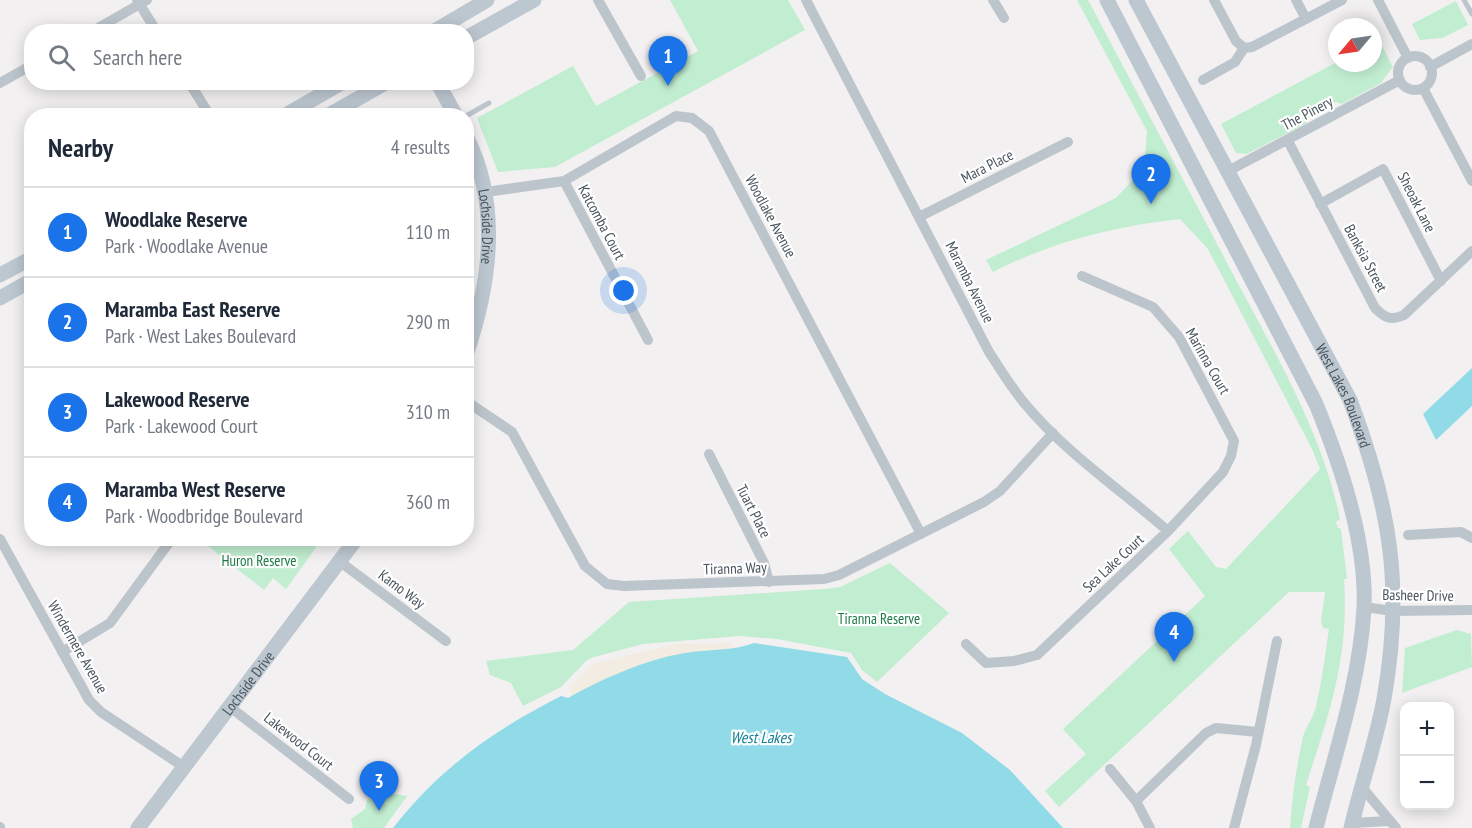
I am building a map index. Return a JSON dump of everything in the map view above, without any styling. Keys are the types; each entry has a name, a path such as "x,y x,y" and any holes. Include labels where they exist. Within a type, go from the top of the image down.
{"main road":[{"path":"446,24 487,0"},
{"path":"474,34 534,0"},
{"name":"West Lakes Boulevard","path":"1107,0 1316,404 1337,454 1359,549 1364,607 1359,655 1316,828"},
{"name":"West Lakes Boulevard","path":"1136,0 1345,390 1366,443 1389,530 1394,578 1393,636 1383,702 1351,825"},
{"path":"298,108 329,90"},
{"path":"341,108 373,90"},
{"path":"441,90 452,108"},
{"name":"Lochside Drive","path":"474,151 486,192 489,255 474,331"},
{"path":"0,275 24,262"},
{"path":"0,298 24,284"},
{"name":"Lochside Drive","path":"138,828 351,546"}],"street":[{"path":"598,0 640,76"},
{"name":"Maramba Avenue","path":"806,0 989,352 1026,406 1053,433 1168,531"},
{"path":"993,0 1004,18"},
{"path":"1214,0 1236,41 1244,48 1252,47 1342,0"},
{"path":"1296,0 1306,19"},
{"path":"1378,0 1408,58"},
{"path":"104,24 141,1 153,24"},
{"path":"1430,67 1472,44"},
{"path":"1203,80 1235,62 1244,48"},
{"path":"1418,57 1430,67 1431,76 1423,88 1412,90 1400,80 1400,65 1408,58 1418,57"},
{"path":"0,83 24,70"},
{"name":"The Pinery","path":"1228,171 1400,80"},
{"path":"1423,88 1472,181"},
{"path":"194,90 205,108"},
{"name":"Woodlake Avenue","path":"486,192 564,181 676,116 692,118 709,131 921,534"},
{"name":"Banksia Street","path":"1288,141 1375,308 1384,317 1395,319 1404,315 1472,251"},
{"name":"Mara Place","path":"919,217 1068,142"},
{"name":"Sheoak Lane","path":"1320,204 1383,169 1441,281"},
{"name":"Katcomba Court","path":"564,181 648,340"},
{"name":"Marinna Court","path":"1082,276 1153,307 1179,337 1234,441 1231,456 1223,472"},
{"name":"Tiranna Way","path":"474,406 498,420 512,432 585,566 607,584 769,582 825,579 839,575 984,502 1000,491 1053,433"},
{"name":"Tuart Place","path":"709,454 764,563 769,582"},
{"name":"Sea Lake Court","path":"966,644 986,663 1014,661 1037,655 1168,531 1223,472"},
{"path":"1408,535 1461,532 1472,538"},
{"name":"Windermere Avenue","path":"0,539 89,700 101,712 184,767"},
{"path":"62,652 110,623 167,546"},
{"name":"Kamo Way","path":"339,561 446,641"},
{"name":"Basheer Drive","path":"1364,607 1393,611 1471,613"},
{"path":"1234,828 1258,732 1277,641"},
{"name":"Lakewood Court","path":"230,707 349,799"},
{"path":"1136,801 1206,733 1216,728 1258,732"},
{"path":"1110,769 1136,801 1150,828"},
{"path":"1361,786 1392,825"},
{"path":"1351,825 1392,825"}],"lane":[{"path":"1464,0 1472,14"},
{"path":"474,112 489,104"}],"green space":[{"path":"670,0 788,0 805,30 555,167 498,172 477,118 573,66 596,106 698,51"},
{"path":"1077,0 1088,0 1281,365 1310,425 1332,487 1340,519 1336,522 1338,528 1341,529 1347,579 1344,579 1344,635 1330,708 1306,785 1310,787 1301,828 1290,828 1292,806 1302,741 1316,707 1323,668 1329,629 1323,628 1321,622 1325,592 1289,592 1059,807 1045,791 1086,754 1063,729 1205,596 1169,549 1188,531 1216,567 1226,569 1320,469 1312,449 1208,249 1180,219 1132,226 1084,237 1038,252 993,272 986,260 1116,198 1144,168 1147,131"},
{"path":"1456,1 1468,25 1442,38 1420,40 1412,24"},
{"path":"1382,46 1393,67 1381,83 1342,104 1336,102 1308,117 1307,123 1247,154 1236,153 1221,124 1328,67 1328,72 1382,72"},
{"name":"Huron Reserve","path":"208,546 317,546 286,589 273,578 264,590"},
{"name":"Tiranna Reserve","path":"890,563 949,613 877,682 862,670 851,653 777,639 739,636 643,644 594,657 587,660 561,687 523,706 511,683 490,675 486,661 573,650 629,602 840,587"},
{"path":"1457,630 1471,634 1472,667 1402,693 1405,648"},
{"path":"382,792 407,796 384,828 353,828 351,819 365,809 367,800"}],"sand":[{"path":"733,643 733,649 571,698 570,687 592,664 674,644"}],"water":[{"path":"1472,368 1472,406 1436,440 1423,414"},
{"name":"West Lakes","path":"754,643 847,657 862,679 885,694 962,733 1010,770 1063,828 393,828 430,787 470,752 513,723 561,696 568,698 610,677 654,660"}],"place":[{"name":"Woodlake Reserve","path":"668,86"},
{"name":"Maramba East Reserve","path":"1151,204"},
{"name":"Maramba West Reserve","path":"1174,662"},
{"name":"Lakewood Reserve","path":"379,811"}]}
